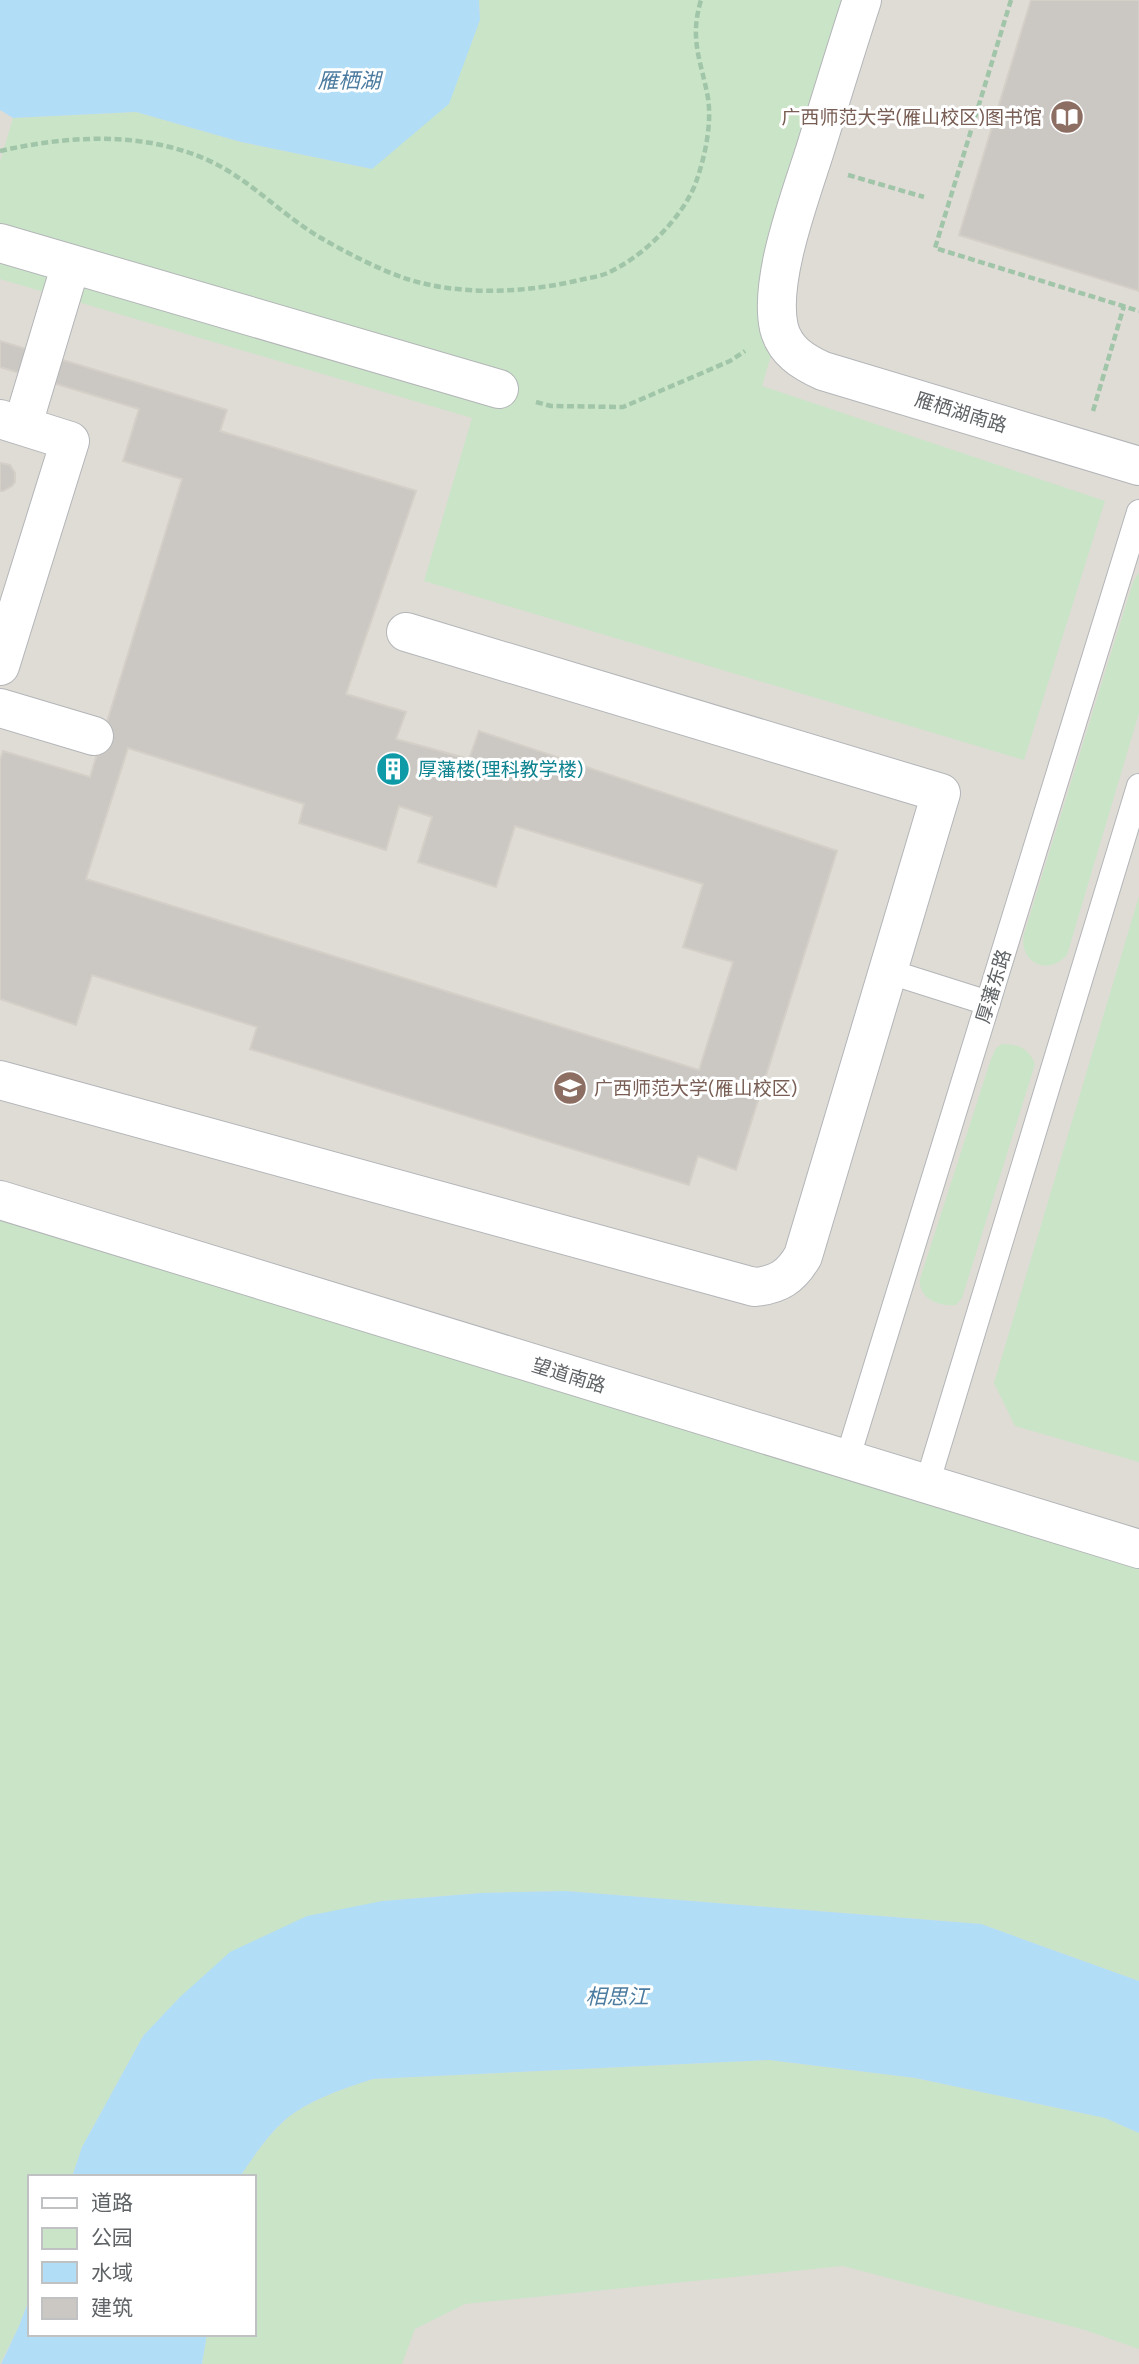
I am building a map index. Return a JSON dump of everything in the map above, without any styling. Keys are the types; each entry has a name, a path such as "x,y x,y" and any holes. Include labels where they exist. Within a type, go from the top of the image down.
{"street":[{"path":"784,338 778,294 790,229 862,0"},
{"path":"0,243 499,389"},
{"path":"0,666 71,441 11,422 71,264"},
{"name":"雁栖湖南路","path":"784,338 802,362 823,372 1139,466"},
{"path":"0,1080 754,1287 771,1286 789,1277 803,1256 941,793 406,632"},
{"path":"0,708 94,736"},
{"name":"望道南路","path":"0,1200 1139,1549"}],"lane":[{"name":"厚藩东路","path":"847,1460 1139,512"},
{"path":"928,1485 1139,786"},
{"path":"887,971 989,1003"}],"path":[{"path":"0,151 39,142 117,138 145,140 203,158 233,175 319,237 407,279 454,289 498,291 555,286 605,274 641,253 675,219 696,183 707,142 708,101 694,27 701,0"},
{"path":"1011,0 934,248 1139,311"},
{"path":"810,164 924,197"},
{"path":"1082,449 1124,306"},
{"path":"499,389 551,406 623,407 784,338"}],"shaded area":[{"name":"广西师范大学(雁山校区)","path":"0,0 1139,0 1139,2364 0,2364"}],"green space":[{"path":"479,0 876,0 762,386 1105,501 1024,760 424,581 472,418 0,279 0,162 13,118 136,112 241,142 372,169 480,20"},
{"path":"1139,572 1139,713 1067,955 1059,962 1043,965 1030,959 1025,952 1024,934 1133,582"},
{"path":"1139,896 1139,1462 1015,1426 994,1383"},
{"path":"1002,1044 1023,1048 1035,1064 962,1298 956,1305 937,1303 922,1291 920,1279 991,1059 996,1048"},
{"path":"0,1200 1139,1549 1139,1981 981,1924 566,1891 481,1893 382,1901 180,1997 143,2036 82,2147 73,2175 28,2175 28,2302 0,2364"},
{"path":"769,2060 915,2078 1105,2118 1139,2133 1139,2349 1085,2330 843,2266 465,2304 415,2329 402,2364 202,2364 207,2336 256,2336 256,2175 241,2175 271,2134 293,2114 314,2101 373,2079"}],"water":[{"name":"雁栖湖","path":"0,0 479,0 480,20 449,104 372,169 241,142 136,112 13,118 0,110"},
{"name":"相思江","path":"566,1891 981,1924 1139,1981 1139,2133 1105,2118 915,2078 769,2060 373,2079 326,2096 293,2114 277,2127 241,2175 73,2175 82,2147 143,2036 180,1997 230,1952 307,1916 382,1901 481,1893"},
{"path":"28,2302 28,2336 207,2336 202,2364 1,2364"}],"building":[{"name":"广西师范大学(雁山校区)图书馆","path":"1031,0 1139,0 1139,291 959,235"},
{"name":"厚藩楼(理科教学楼)","path":"0,341 227,410 220,431 416,491 346,694 406,712 396,739 469,759 479,731 837,851 736,1170 698,1156 689,1185 250,1049 257,1027 92,975 76,1025 0,999 0,760 3,751 90,777 182,479 123,461 139,409 0,367","holes":["128,748 304,804 299,823 386,850 399,806 432,817 418,862 496,887 515,826 703,884 683,947 733,962 699,1070 86,879"]},
{"path":"0,463 10,465 15,473 15,482 3,491 0,491"}],"place":[{"name":"广西师范大学(雁山校区)图书馆","path":"1067,117"},
{"name":"厚藩楼(理科教学楼)","path":"393,769"},
{"name":"广西师范大学(雁山校区)","path":"570,1088"}]}
